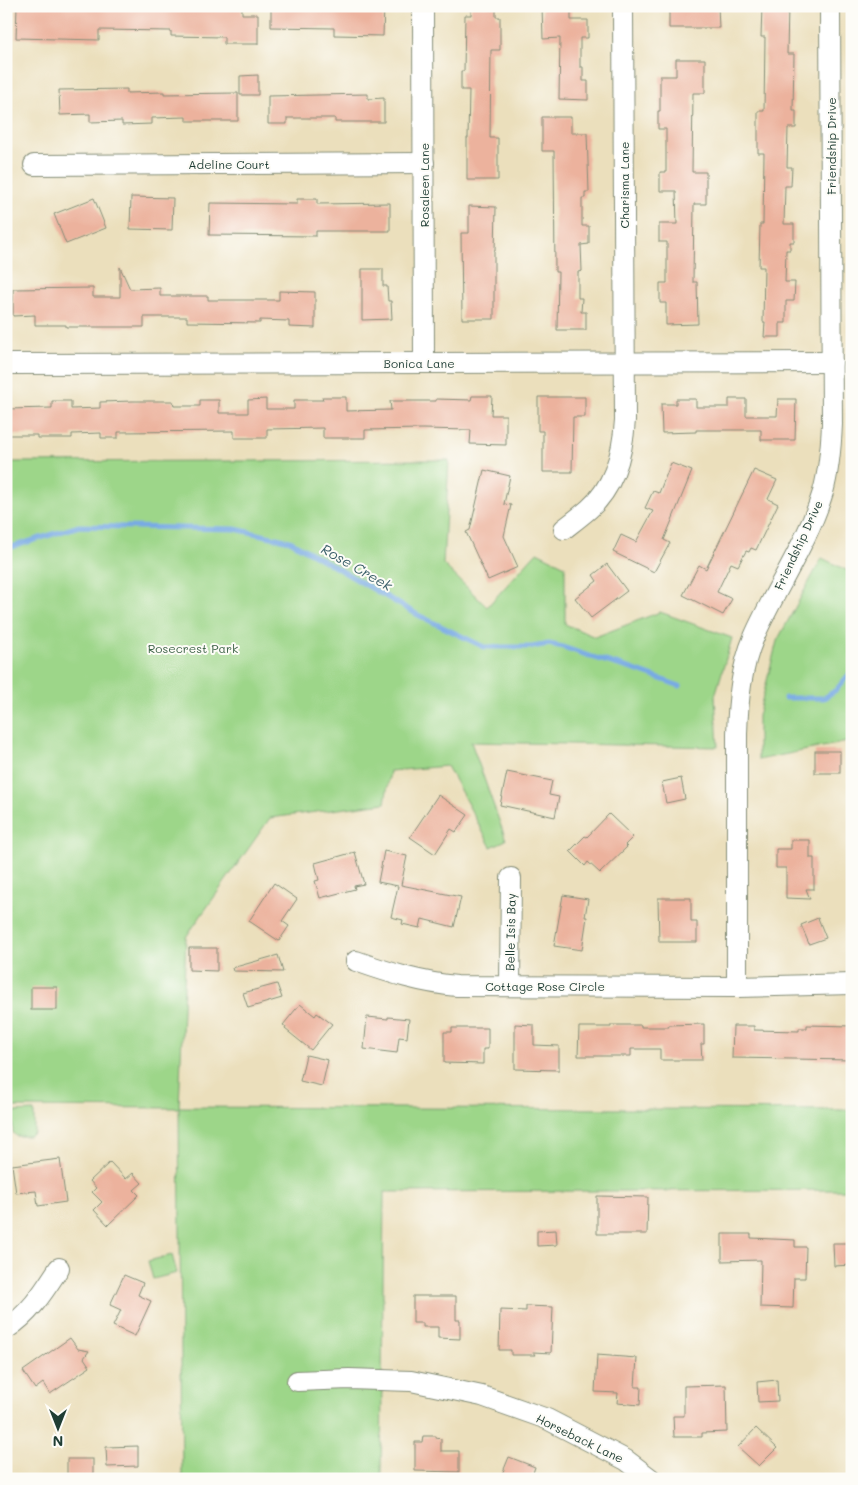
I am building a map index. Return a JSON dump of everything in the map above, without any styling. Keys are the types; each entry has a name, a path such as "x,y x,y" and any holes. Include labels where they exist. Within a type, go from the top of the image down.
{"street":[{"name":"Rosaleen Lane","path":"423,6 424,363"},
{"name":"Charisma Lane","path":"564,529 600,498 616,470 624,438 623,6"},
{"name":"Friendship Drive","path":"737,987 738,700 745,666 754,637 811,522 828,472 831,440 832,362 830,6"},
{"name":"Adeline Court","path":"34,165 424,163"},
{"name":"Bonica Lane","path":"6,364 832,362"},
{"name":"Belle Isis Bay","path":"510,986 511,878"},
{"name":"Cottage Rose Circle","path":"356,961 406,978 439,984 737,987 852,984"},
{"path":"6,1329 16,1323 34,1304 59,1268"},
{"name":"Horseback Lane","path":"297,1381 349,1379 411,1381 482,1396 548,1420 626,1460 651,1479"}],"green space":[{"name":"Rosecrest Park","path":"449,460 443,564 487,607 537,552 565,566 565,624 595,637 660,612 732,638 715,696 718,747 471,742 506,840 491,847 447,766 390,771 385,803 270,818 186,937 179,1107 852,1110 852,1190 384,1192 381,1479 182,1479 179,1108 6,1107 6,462"},
{"path":"822,558 852,573 852,741 758,760 758,716 777,641"},
{"path":"34,1111 34,1133 29,1136 16,1136 13,1133 12,1112"},
{"path":"172,1255 177,1273 153,1279 148,1261"}],"building":[{"path":"17,6 140,6 140,9 171,10 171,6 242,6 242,14 258,14 258,44 224,44 224,37 171,36 171,31 99,30 99,40 16,38"},
{"path":"271,6 384,6 383,36 334,35 334,28 271,27"},
{"path":"471,6 496,6 496,17 500,17 500,50 491,50 490,138 498,138 498,180 467,180 469,90 461,90 461,71 464,71 465,15 471,15"},
{"path":"542,6 571,6 571,20 588,20 588,38 580,38 580,67 583,67 583,81 588,81 588,100 559,99 560,38 543,39"},
{"path":"669,6 718,6 719,28 669,28"},
{"path":"762,6 788,6 787,54 794,54 793,111 796,111 796,128 788,128 787,167 792,167 791,186 785,186 784,224 794,224 794,242 790,242 790,250 786,250 785,282 795,282 794,301 786,301 786,323 780,323 780,337 764,337 764,267 759,267 760,224 763,224 764,153 758,153 758,111 764,111 765,37 761,37"},
{"path":"676,59 705,59 705,93 693,93 692,172 706,172 706,204 694,204 693,282 697,282 698,324 666,325 666,303 660,303 660,283 667,283 667,242 659,242 659,224 677,224 676,191 660,191 660,172 666,172 666,129 658,129 658,111 660,111 660,76 676,76"},
{"path":"258,75 258,95 240,95 240,76"},
{"path":"127,89 127,93 238,93 238,121 186,121 186,117 152,118 152,124 122,125 122,121 90,122 90,114 60,115 59,90"},
{"path":"368,94 368,99 384,98 384,122 335,122 335,118 287,118 287,124 268,124 268,96"},
{"path":"542,117 571,117 571,133 587,133 589,192 585,192 585,198 582,198 582,226 589,226 589,244 581,245 582,271 578,272 578,298 582,298 581,312 586,312 586,330 557,330 558,272 555,272 554,151 542,151"},
{"path":"131,197 173,198 172,230 130,229"},
{"path":"94,198 106,228 66,244 54,214"},
{"path":"297,199 317,199 317,204 390,203 390,231 316,231 316,236 209,235 210,203 297,204"},
{"path":"469,206 496,207 494,319 462,319 461,233 469,233"},
{"path":"120,267 130,289 160,288 160,296 208,296 208,300 279,300 279,291 315,292 315,328 289,327 289,321 260,320 260,323 187,322 187,317 144,317 144,327 66,327 66,325 35,325 35,315 13,316 13,289 93,288 93,297 120,297"},
{"path":"362,269 383,269 383,286 387,286 388,301 391,301 392,319 362,320"},
{"path":"472,396 492,396 491,415 506,415 506,445 470,444 471,430 422,429 365,430 365,438 323,438 323,428 267,429 267,438 234,438 234,431 118,432 118,438 101,438 101,433 72,434 72,438 37,438 37,435 6,435 6,409 52,408 52,401 71,401 71,409 100,408 100,402 173,401 174,406 200,406 200,400 219,400 219,413 248,413 248,400 266,399 266,409 294,409 294,400 323,400 322,397 346,397 346,411 391,410 390,401 471,400"},
{"path":"538,397 585,397 585,417 573,417 572,472 543,472 543,431 538,431"},
{"path":"676,399 696,399 696,407 729,407 729,399 746,399 746,416 777,416 778,399 796,399 795,440 761,440 761,430 696,430 696,432 662,433 661,404 676,404"},
{"path":"671,463 692,471 664,540 670,543 654,572 613,552 621,535 636,542 653,511 645,508 653,491 659,493"},
{"path":"484,470 510,476 504,504 511,505 504,536 518,567 488,580 466,532 470,530"},
{"path":"754,470 777,480 768,499 778,504 756,550 751,548 749,552 746,551 738,566 731,563 717,592 732,599 723,615 683,595 699,565 706,569"},
{"path":"607,564 627,591 591,618 575,598 597,581 593,575"},
{"path":"815,751 840,751 840,773 815,773"},
{"path":"507,772 552,781 549,795 559,797 555,817 500,805"},
{"path":"681,778 685,799 666,803 662,782"},
{"path":"438,795 468,815 456,832 451,829 435,854 410,837"},
{"path":"609,814 633,837 625,845 627,847 600,873 588,862 585,866 570,851 585,836 587,837"},
{"path":"791,840 810,840 810,858 814,858 814,889 806,889 810,899 786,898 786,868 776,868 776,849 791,849"},
{"path":"384,851 407,856 401,885 461,897 454,927 422,919 420,928 402,924 403,920 391,917 398,886 378,882"},
{"path":"355,852 364,884 354,886 355,889 320,898 315,881 319,880 315,863"},
{"path":"274,883 297,899 282,921 289,926 279,941 249,921"},
{"path":"563,895 588,899 582,950 554,946"},
{"path":"658,898 691,898 691,922 697,922 697,942 659,942"},
{"path":"818,918 826,938 809,944 801,925"},
{"path":"189,948 217,948 217,971 189,970"},
{"path":"278,955 283,972 233,971 232,968"},
{"path":"277,984 282,998 248,1008 243,993"},
{"path":"31,987 57,987 57,1010 31,1010"},
{"path":"300,1004 315,1016 317,1013 332,1024 311,1050 285,1029 286,1027 283,1025"},
{"path":"367,1017 409,1019 407,1038 399,1037 397,1053 364,1049"},
{"path":"515,1024 534,1025 534,1045 559,1046 559,1070 515,1069"},
{"path":"704,1024 704,1044 701,1044 702,1060 660,1060 660,1049 631,1049 631,1056 578,1056 579,1027 641,1025 641,1027 669,1027 668,1025"},
{"path":"807,1025 852,1026 852,1060 732,1058 733,1026 754,1026 754,1030 799,1031 799,1028 807,1028"},
{"path":"452,1028 488,1028 488,1049 483,1049 483,1064 444,1063 444,1032 452,1032"},
{"path":"306,1055 328,1060 322,1086 300,1081"},
{"path":"60,1159 66,1202 38,1206 36,1191 16,1193 12,1165"},
{"path":"110,1162 126,1179 133,1173 142,1183 134,1190 139,1195 108,1225 94,1210 102,1202 92,1192 96,1188 90,1181"},
{"path":"597,1196 648,1197 647,1234 597,1234"},
{"path":"556,1230 557,1245 537,1246 537,1231"},
{"path":"722,1234 751,1234 751,1238 795,1240 795,1247 806,1247 805,1278 794,1278 793,1308 760,1307 761,1260 722,1261"},
{"path":"833,1243 852,1243 852,1265 834,1266"},
{"path":"124,1275 143,1283 138,1295 151,1301 135,1336 113,1326 121,1310 110,1305"},
{"path":"413,1296 456,1296 456,1320 460,1320 460,1339 438,1338 438,1327 423,1327 423,1323 413,1323"},
{"path":"526,1306 553,1307 551,1353 533,1352 535,1355 511,1355 511,1350 499,1350 500,1310 526,1311"},
{"path":"70,1338 78,1349 89,1351 84,1358 90,1367 50,1394 43,1383 35,1389 23,1371"},
{"path":"597,1355 637,1358 635,1387 641,1387 640,1405 617,1403 618,1393 595,1392"},
{"path":"777,1380 778,1401 758,1402 757,1382"},
{"path":"726,1385 727,1432 702,1433 702,1437 674,1437 673,1416 684,1416 684,1386"},
{"path":"756,1428 777,1448 759,1466 738,1447"},
{"path":"423,1436 436,1436 436,1438 441,1439 441,1451 459,1451 459,1472 415,1471 415,1442 422,1442"},
{"path":"138,1446 138,1466 107,1467 106,1447"},
{"path":"509,1457 535,1467 531,1479 500,1479"},
{"path":"67,1459 93,1459 93,1479 67,1479"}],"waterway":[{"name":"Rose Creek","path":"12,547 79,526 235,529 290,541 418,615 484,647 532,647 549,644 632,669 680,686"},
{"name":"Rose Creek","path":"785,698 824,698 836,690 852,671"}]}
